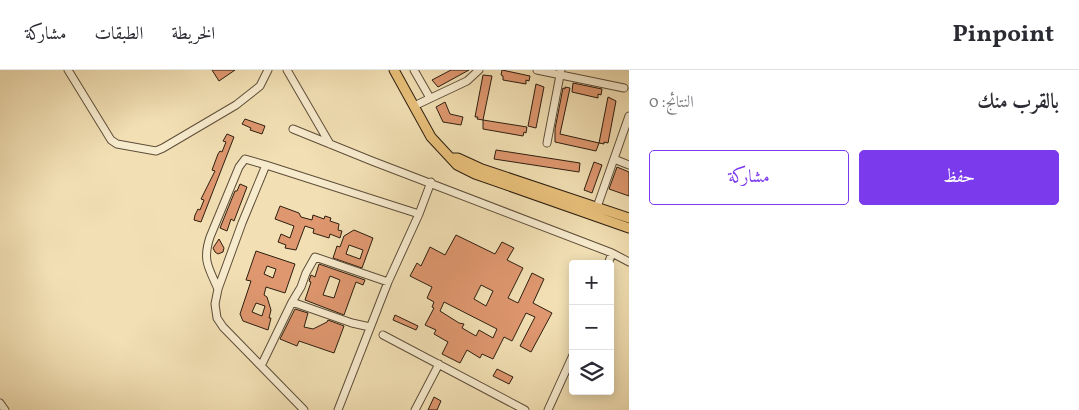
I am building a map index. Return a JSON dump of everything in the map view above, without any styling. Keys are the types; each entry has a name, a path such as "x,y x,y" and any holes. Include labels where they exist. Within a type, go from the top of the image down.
{"main road":[{"path":"394,70 431,137 457,165 475,174 629,228"},
{"path":"452,158 458,158 482,169 629,218"}],"street":[{"path":"68,70 111,140 117,144 156,151 236,104 260,86 268,70"},
{"path":"287,70 330,144"},
{"path":"414,70 430,98"},
{"path":"414,106 467,81 480,70"},
{"path":"537,70 561,73 624,88"},
{"path":"547,143 561,73"},
{"path":"597,207 629,116"},
{"path":"293,129 612,253 629,262"},
{"path":"218,289 206,260 206,249 239,167 245,159 419,214"},
{"path":"614,159 629,165"},
{"path":"266,165 242,223 218,289 215,304 219,322 304,410"},
{"path":"338,410 388,282 419,214 430,182"},
{"path":"609,260 612,253"},
{"path":"262,366 315,257 388,282"},
{"path":"292,302 352,323 370,327"},
{"path":"384,335 525,410"},
{"path":"415,410 439,364"},
{"path":"548,410 569,364"},
{"path":"0,403 5,410"}],"building":[{"path":"212,70 235,70 219,81"},
{"path":"451,70 469,70 438,87 432,80"},
{"path":"502,70 530,76 529,81 526,80 526,84 503,80"},
{"path":"483,75 492,76 483,120 475,117"},
{"path":"573,83 602,89 601,95 598,94 598,98 572,92"},
{"path":"536,84 544,87 536,128 528,126"},
{"path":"565,87 570,88 560,134 599,143 596,151 555,142 555,129 563,88 565,89"},
{"path":"608,97 616,101 608,143 604,142 604,144 599,143"},
{"path":"445,102 450,114 463,117 461,125 443,122 436,107"},
{"path":"245,119 265,126 262,134 250,130 251,128 242,124"},
{"path":"483,120 527,127 526,133 524,132 523,136 483,129"},
{"path":"227,134 234,137 201,222 194,220 204,200 201,199 215,171 212,170 218,154 220,151 222,152 226,142 223,141"},
{"path":"496,150 580,163 579,172 494,159"},
{"path":"594,162 602,165 592,193 584,190"},
{"path":"617,167 629,172 629,196 609,189"},
{"path":"240,184 247,187 234,221 231,219 227,231 220,228 235,191 237,191"},
{"path":"280,206 299,213 301,217 312,220 313,215 324,219 325,216 331,218 330,221 339,224 338,230 342,231 340,238 330,234 329,238 313,233 314,229 305,226 296,250 285,248 286,245 278,242 281,234 290,238 294,226 275,219"},
{"path":"354,230 373,238 362,268 333,258 337,246 340,247 344,236","holes":["349,245 363,250 360,259 346,254"]},
{"path":"456,235 495,254 502,242 514,248 507,260 523,268 508,298 518,303 532,273 544,279 533,303 552,313 531,352 520,346 535,317 526,313 512,341 504,337 493,359 482,354 480,358 467,350 460,363 442,354 448,342 434,334 436,330 425,325 434,308 432,307 434,302 427,298 432,287 410,276 417,263 421,266 430,247 445,255","holes":["481,285 493,291 486,306 474,299","444,302 497,329 493,338 479,330 476,336 462,328 464,324 459,323 440,311"]},
{"path":"219,239 224,248 223,252 218,254 213,248"},
{"path":"256,251 295,264 285,293 266,287 264,295 267,297 271,310 268,330 243,321 240,314 251,281 246,280","holes":["267,266 276,269 273,278 264,274","256,303 265,306 262,316 252,312"]},
{"path":"319,264 365,280 363,285 356,282 344,315 305,300 311,282 309,281 311,275 315,277","holes":["330,276 340,280 334,298 323,295"]},
{"path":"295,309 308,313 304,327 313,329 328,320 344,326 334,353 299,341 297,346 280,339"},
{"path":"395,315 418,326 416,330 393,320"},
{"path":"497,369 513,377 509,384 493,376"},
{"path":"434,397 441,401 437,410 428,410"}]}
